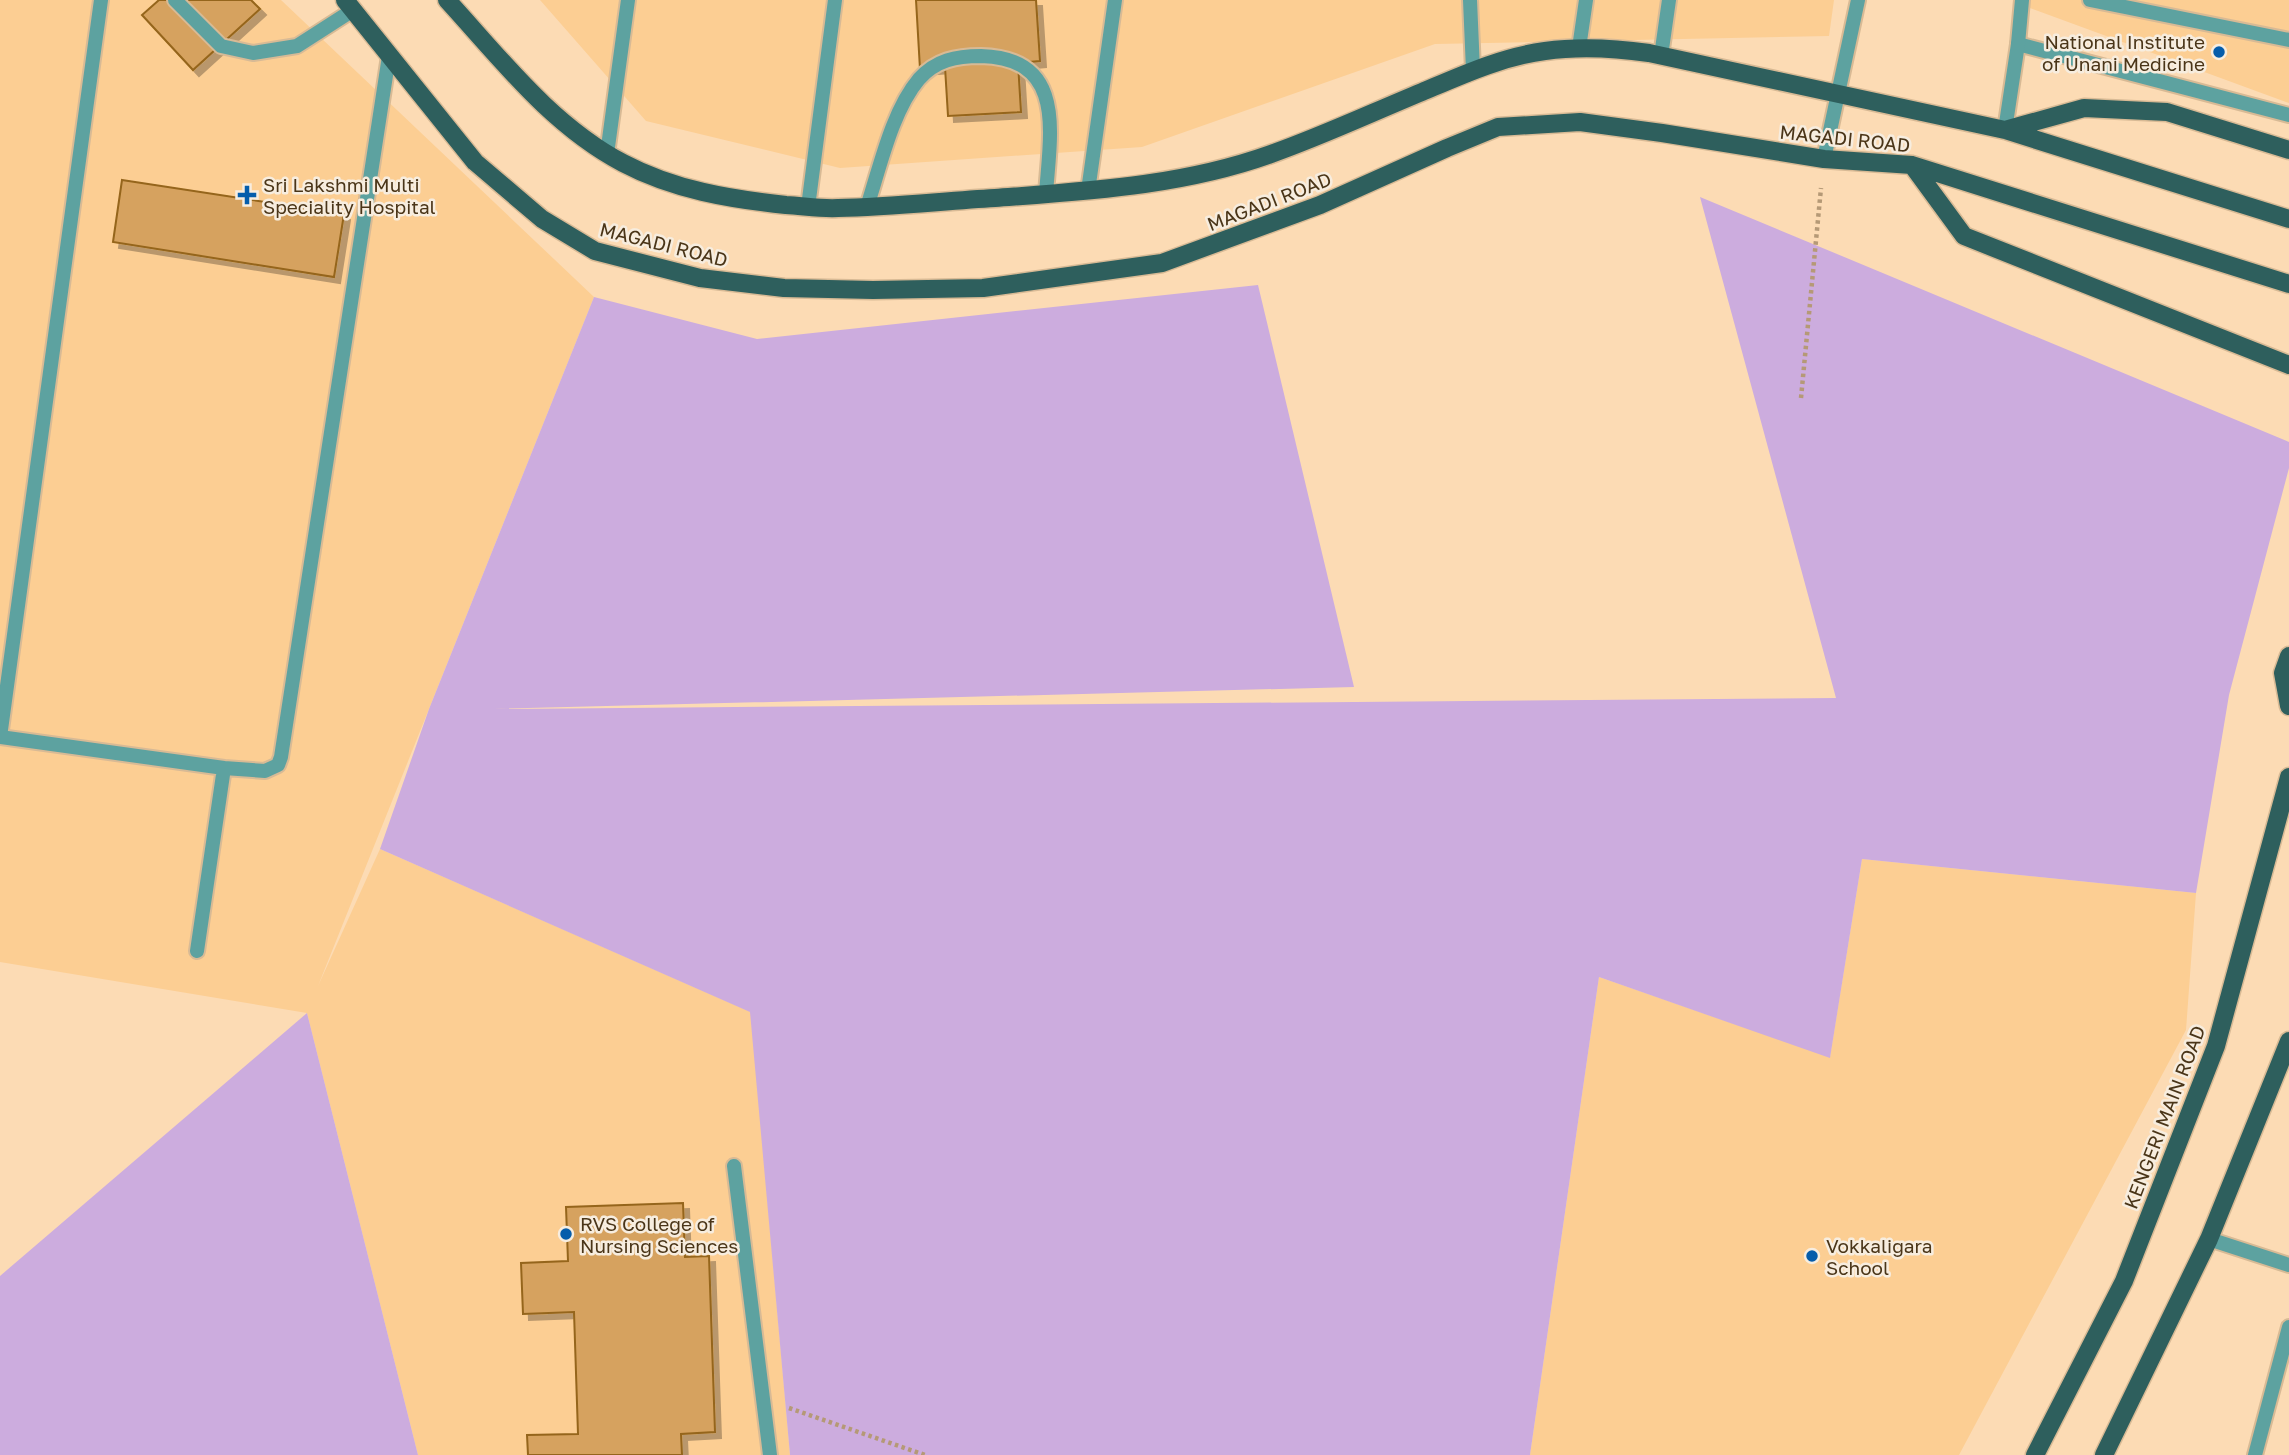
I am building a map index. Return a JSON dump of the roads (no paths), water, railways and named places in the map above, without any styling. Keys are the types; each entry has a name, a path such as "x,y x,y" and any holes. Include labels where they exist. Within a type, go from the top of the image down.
{"main road":[{"name":"MAGADI ROAD","path":"447,0 535,97 561,121 607,154 661,180 701,192 808,207 867,207 1144,185 1227,168 1308,140 1473,70 1512,58 1579,48 1614,48 2005,130 2289,219"},
{"name":"MAGADI ROAD","path":"349,5 475,162 542,219 595,251 700,278 784,288 983,288 1162,263 1320,205 1499,127 1580,122 1662,132 1824,159 1912,165 2289,285"},
{"path":"2005,130 2084,108 2167,112 2289,150"},
{"path":"1912,165 1964,236 2289,365"},
{"path":"2289,656 2283,673 2289,706"},
{"name":"KENGERI MAIN ROAD","path":"2035,1455 2124,1281 2216,1046 2289,777"},
{"path":"2104,1455 2210,1239 2289,1041"}],"street":[{"path":"101,0 0,737 224,768 265,771 278,765 389,57"},
{"path":"175,0 221,46 254,53 297,46 349,5"},
{"path":"607,154 628,0"},
{"path":"808,207 835,0"},
{"path":"1088,191 1115,0"},
{"path":"1470,0 1473,70"},
{"path":"1579,48 1586,0"},
{"path":"1661,56 1669,0"},
{"path":"1824,159 1858,0"},
{"path":"2005,130 2022,0"},
{"path":"2090,0 2289,40"},
{"path":"2018,44 2289,115"},
{"path":"867,207 903,102 919,80 937,63 962,56 994,57 1023,66 1038,80 1048,100 1050,126 1046,194"},
{"path":"197,951 224,768"},
{"path":"734,1166 770,1455"},
{"path":"2210,1239 2289,1265"},
{"path":"2255,1455 2289,1327"}],"place":[{"name":"National Institute of Unani Medicine","path":"2219,52"},
{"name":"Sri Lakshmi Multi Speciality Hospital","path":"247,195"},
{"name":"RVS College of Nursing Sciences","path":"566,1234"},
{"name":"Vokkaligara School","path":"1812,1256"}]}
